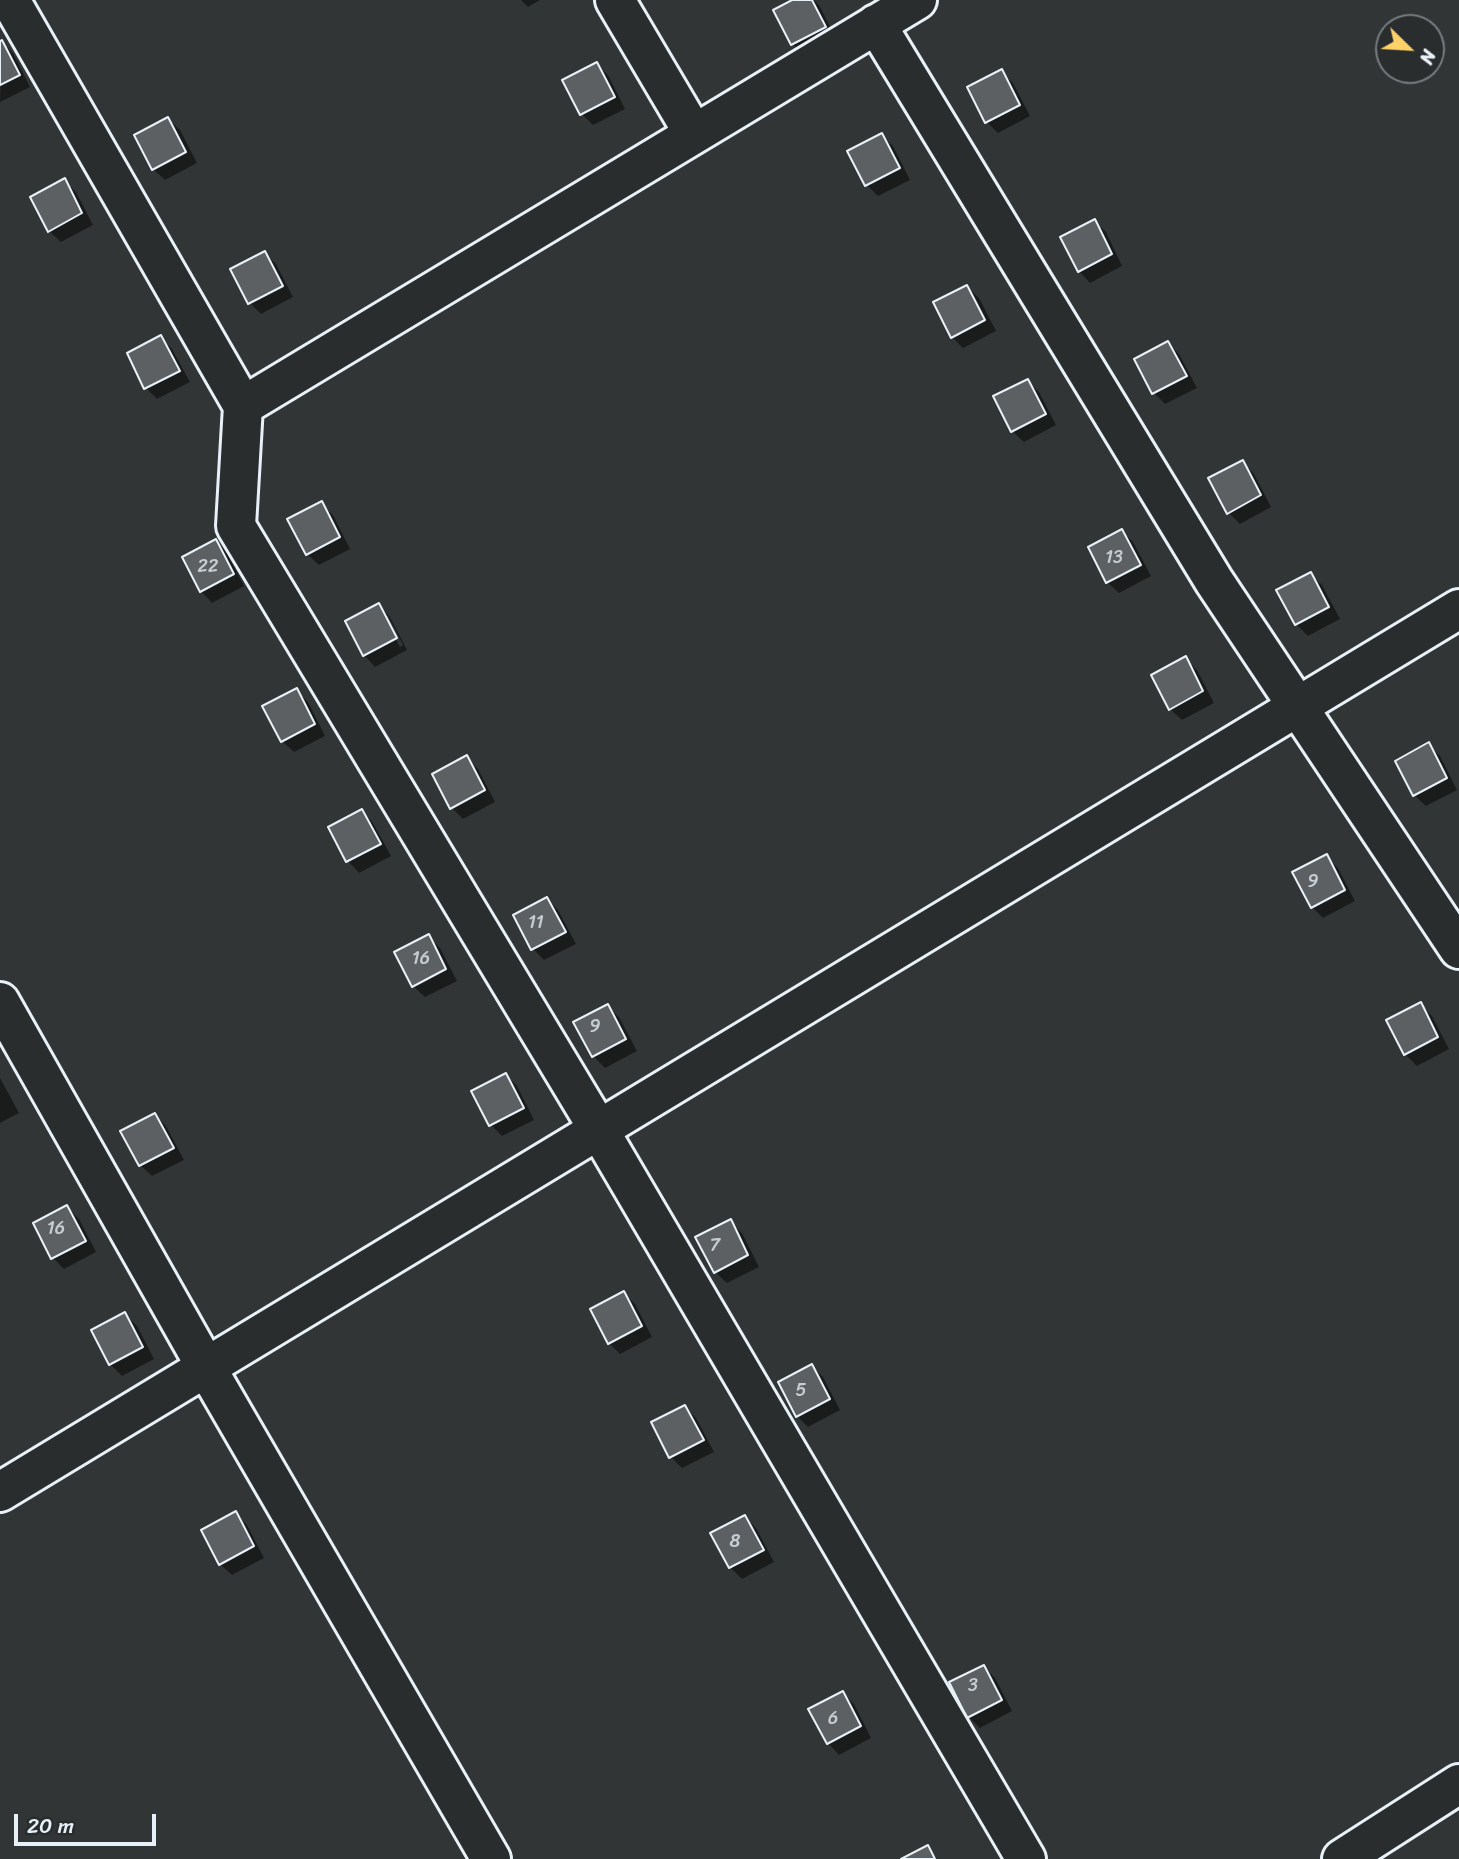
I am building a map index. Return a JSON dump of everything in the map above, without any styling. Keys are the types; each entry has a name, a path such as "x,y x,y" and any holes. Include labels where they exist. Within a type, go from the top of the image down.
{"street":[{"path":"10,0 243,406 236,526 599,1130 1026,1859"},
{"path":"615,0 694,134"},
{"path":"243,406 917,0"},
{"path":"876,24 1214,582 1459,950"},
{"path":"0,1492 1459,609"},
{"path":"0,1002 206,1367 491,1859"},
{"path":"1342,1859 1459,1784"}],"building":[{"path":"792,0 812,0 826,27 791,45 773,10"},
{"path":"2,40 20,75 0,85 0,41"},
{"path":"597,62 615,97 580,115 562,80"},
{"path":"1002,69 1020,105 985,123 967,87"},
{"path":"168,117 186,152 152,170 134,135"},
{"path":"882,133 900,168 865,186 847,151"},
{"path":"65,178 82,213 48,232 30,197"},
{"path":"1095,219 1112,254 1078,272 1060,237"},
{"path":"265,251 283,286 248,304 230,269"},
{"path":"967,285 985,320 951,338 933,302"},
{"path":"161,335 180,371 144,389 127,353"},
{"path":"1168,341 1187,376 1152,394 1134,359"},
{"path":"1028,379 1046,414 1011,432 993,396"},
{"path":"1243,460 1261,495 1227,514 1208,478"},
{"path":"322,501 340,537 306,555 287,519"},
{"path":"1122,529 1141,565 1106,583 1088,547"},
{"path":"216,539 234,574 200,592 182,557"},
{"path":"1311,572 1329,607 1295,625 1276,590"},
{"path":"379,603 397,638 363,656 345,621"},
{"path":"1186,656 1203,691 1169,710 1151,675"},
{"path":"297,688 315,724 281,742 262,706"},
{"path":"1429,742 1447,778 1413,796 1395,761"},
{"path":"467,755 485,790 450,809 432,774"},
{"path":"362,809 381,844 346,862 328,827"},
{"path":"1327,854 1345,890 1311,908 1292,872"},
{"path":"547,897 566,932 531,950 513,915"},
{"path":"429,934 446,969 412,987 394,952"},
{"path":"1421,1002 1438,1037 1404,1055 1386,1020"},
{"path":"608,1004 626,1039 592,1057 573,1022"},
{"path":"506,1073 524,1108 489,1126 471,1091"},
{"path":"155,1113 174,1148 139,1166 120,1131"},
{"path":"67,1205 86,1241 51,1259 33,1223"},
{"path":"731,1219 748,1255 714,1273 695,1237"},
{"path":"624,1291 642,1326 608,1344 590,1309"},
{"path":"125,1312 143,1347 109,1365 91,1330"},
{"path":"812,1364 830,1399 796,1417 778,1382"},
{"path":"685,1405 704,1440 669,1458 651,1422"},
{"path":"236,1511 254,1546 219,1565 201,1530"},
{"path":"745,1515 764,1550 729,1568 710,1533"},
{"path":"984,1665 1002,1700 967,1718 949,1682"},
{"path":"843,1691 861,1726 827,1744 808,1709"},
{"path":"928,1845 935,1859 901,1859"}]}
